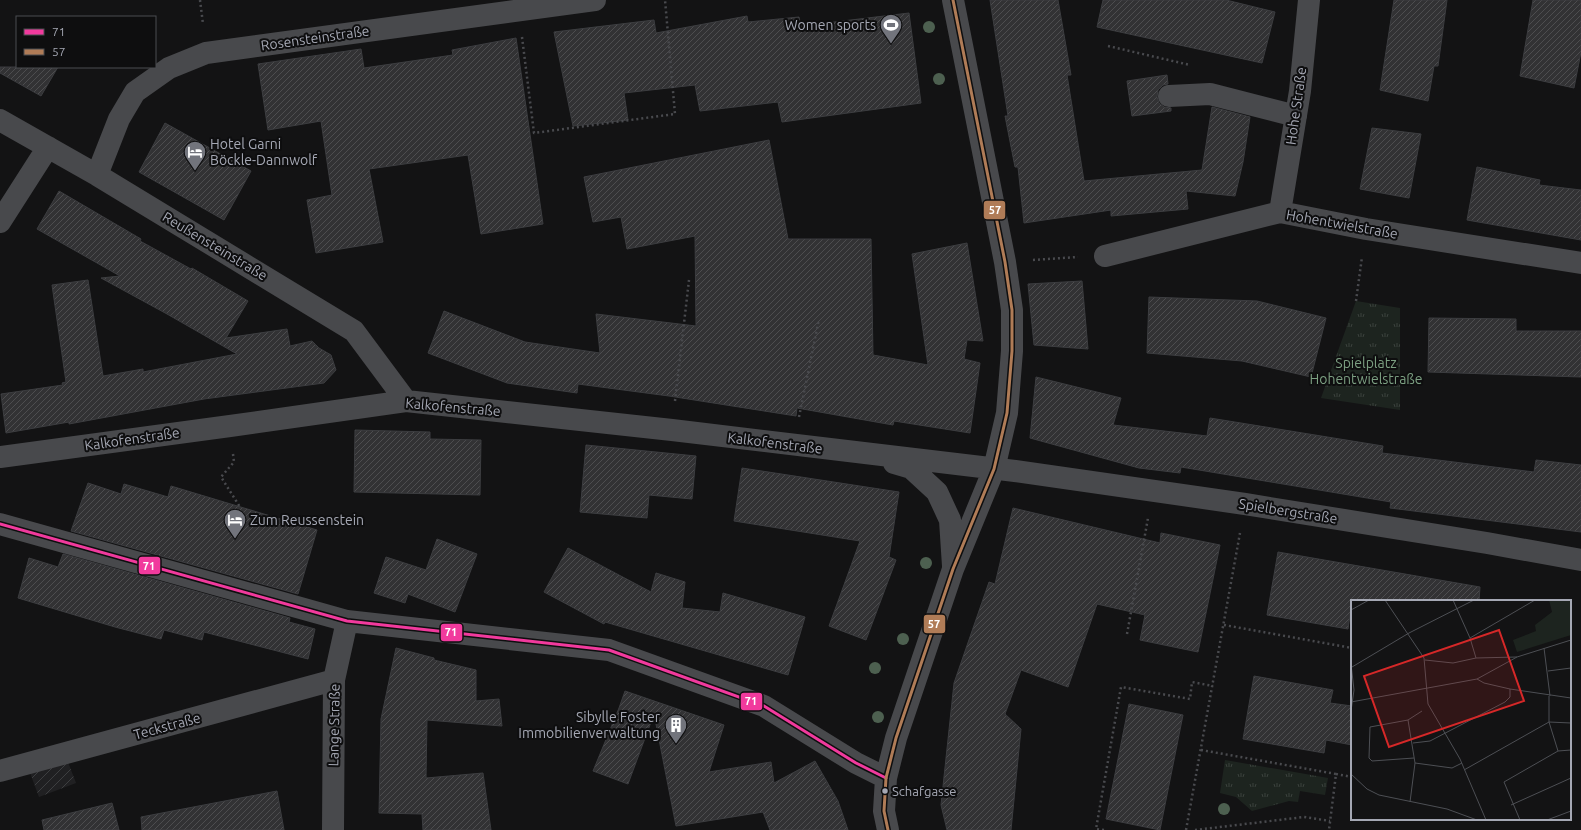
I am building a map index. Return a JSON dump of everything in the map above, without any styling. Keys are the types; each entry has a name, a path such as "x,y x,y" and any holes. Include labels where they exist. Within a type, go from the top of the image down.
{"street":[{"name":"Rosensteinstraße","path":"97,175 119,119 135,92 169,68 206,53 519,9 595,0"},
{"path":"888,830 884,811 886,778 896,738 953,569 994,470 1007,413 1012,351 1012,310 1005,262 953,0"},
{"name":"Hohe Straße","path":"1280,212 1300,91 1309,0"},
{"path":"1170,96 1210,94 1296,116"},
{"name":"Reußensteinstraße","path":"0,120 97,175 354,331 406,400"},
{"path":"0,222 48,147"},
{"name":"Hohentwielstraße","path":"1105,256 1280,212 1366,229 1581,263"},
{"name":"Kalkofenstraße","path":"0,457 230,426 406,400 672,430 994,470"},
{"name":"Kalkofenstraße","path":"860,453 911,468 937,492 950,520 953,569"},
{"name":"Spielbergstraße","path":"994,470 1015,471 1154,490 1487,543 1581,560"},
{"path":"0,524 347,621 609,650 764,706 856,763 886,778"},
{"name":"Lange Straße","path":"333,830 334,680 347,621"},
{"name":"Teckstraße","path":"0,771 334,680"}],"path":[{"path":"519,9 534,134 675,114 665,0"},
{"path":"1356,300 1366,229"},
{"path":"1005,262 1105,256"},
{"path":"672,430 689,280"},
{"path":"794,445 819,319"},
{"path":"230,426 234,462 221,478 240,507"},
{"path":"1128,634 1154,490"},
{"path":"1186,830 1245,504"},
{"path":"1224,625 1351,648"},
{"path":"1104,830 1096,829 1120,687 1190,699 1192,682 1213,686"},
{"path":"1201,750 1351,777"},
{"path":"1329,830 1336,774"},
{"path":"1195,830 1304,817 1330,822"}],"shaded area":[{"path":"66,757 76,783 39,797 29,770"}],"green space":[{"name":"Spielplatz Hohentwielstraße","path":"1356,301 1400,308 1400,410 1321,398"},
{"path":"1225,760 1328,778 1325,795 1300,791 1298,802 1289,801 1252,811 1236,797 1220,793"}],"building":[{"path":"990,0 1058,0 1071,75 1067,75 1084,181 1202,170 1212,107 1250,117 1243,162 1235,196 1186,191 1188,209 1111,216 1111,210 1024,223 1018,167 1015,167 1005,116 1008,116"},
{"path":"1103,0 1226,0 1275,12 1262,63 1097,27"},
{"path":"1394,0 1447,0 1438,66 1434,66 1428,101 1380,90"},
{"path":"1533,0 1581,0 1581,52 1574,88 1520,76"},
{"path":"909,13 921,103 782,122 778,102 700,111 695,85 624,93 628,120 573,126 554,32 654,20 656,33 747,16 748,22 799,17 801,26"},
{"path":"516,38 543,224 481,234 468,155 369,169 383,242 316,253 307,200 332,195 321,121 268,130 258,64 361,49 364,68 453,55 452,50"},
{"path":"0,67 57,68 41,96 0,73"},
{"path":"1167,75 1168,84 1163,85 1158,90 1157,97 1159,103 1164,107 1171,108 1171,111 1132,116 1127,81"},
{"name":"Hotel Garni Böckle-Dannwolf","path":"165,123 251,171 224,220 139,172"},
{"path":"1372,128 1421,134 1409,198 1360,189"},
{"path":"769,140 788,239 871,239 873,355 928,365 912,254 967,243 983,341 967,340 964,359 980,363 970,433 894,421 893,425 797,408 796,416 669,396 578,384 577,393 507,383 428,353 444,311 525,342 600,353 596,314 696,326 695,236 627,249 621,217 593,222 584,177"},
{"path":"1477,167 1540,180 1539,185 1581,190 1581,240 1467,220"},
{"path":"59,191 141,239 140,241 191,269 192,268 248,301 226,338 287,329 290,346 312,341 319,348 331,355 336,370 324,383 204,399 69,424 69,422 6,433 1,394 63,385 62,383 66,382 52,285 88,280 103,376 143,369 143,372 237,354 101,278 120,276 37,229"},
{"path":"1082,281 1088,349 1034,345 1028,284"},
{"path":"1149,297 1257,301 1326,318 1311,377 1242,361 1147,353"},
{"path":"1429,318 1516,319 1516,331 1581,331 1581,377 1428,372"},
{"path":"1036,377 1121,398 1113,425 1207,436 1210,418 1383,446 1382,453 1534,472 1536,460 1581,465 1581,532 1390,508 1391,502 1181,467 1180,473 1139,468 1030,438"},
{"path":"355,430 430,432 430,439 481,440 480,495 354,492"},
{"path":"586,445 696,456 692,499 649,495 647,518 580,512"},
{"path":"742,468 899,492 889,557 896,560 866,640 829,626 860,541 734,521"},
{"name":"Zum Reussenstein","path":"88,483 121,494 124,484 168,497 171,486 317,530 298,594 71,531"},
{"path":"1013,508 1160,543 1161,533 1220,545 1198,652 1140,640 1145,615 1097,604 1068,687 1021,670 1005,714 1021,729 1011,830 947,830 941,805 954,683 989,582 995,584"},
{"path":"437,539 477,554 455,612 408,594 405,603 374,593 386,557 426,570"},
{"path":"568,548 651,592 656,573 685,582 682,608 720,612 723,593 805,617 788,675 605,622 604,624 544,592"},
{"path":"1278,552 1480,587 1479,600 1351,600 1348,629 1267,615"},
{"path":"63,554 290,618 289,622 315,629 308,659 204,632 202,640 164,630 161,639 18,598 29,558 58,567"},
{"path":"396,648 434,658 434,660 476,670 476,701 499,699 502,726 427,720 426,778 483,773 491,830 423,830 422,814 379,813 381,719"},
{"path":"1254,676 1333,690 1330,703 1351,706 1351,745 1326,740 1324,753 1243,739"},
{"path":"625,691 724,725 709,772 771,762 774,783 815,761 838,801 848,830 770,830 763,812 676,826 654,714 628,784 593,771"},
{"path":"1129,704 1183,715 1160,830 1106,819"},
{"path":"277,791 284,830 142,830 141,817"},
{"path":"112,803 119,830 44,830 42,820"}],"transit line":[{"name":"57","path":"888,830 884,811 886,778 896,738 953,569 994,469 1007,413 1012,351 1012,310 1005,262 953,0"},
{"name":"71","path":"0,524 347,621 609,650 764,706 856,763 886,778"}],"place":[{"name":"Women sports","path":"891,44"},
{"name":"Hotel Garni Böckle-Dannwolf","path":"195,172"},
{"name":"Zum Reussenstein","path":"235,540"},
{"name":"Sibylle Foster Immobilienverwaltung","path":"676,744"},
{"name":"Schafgasse","path":"885,791"}]}
